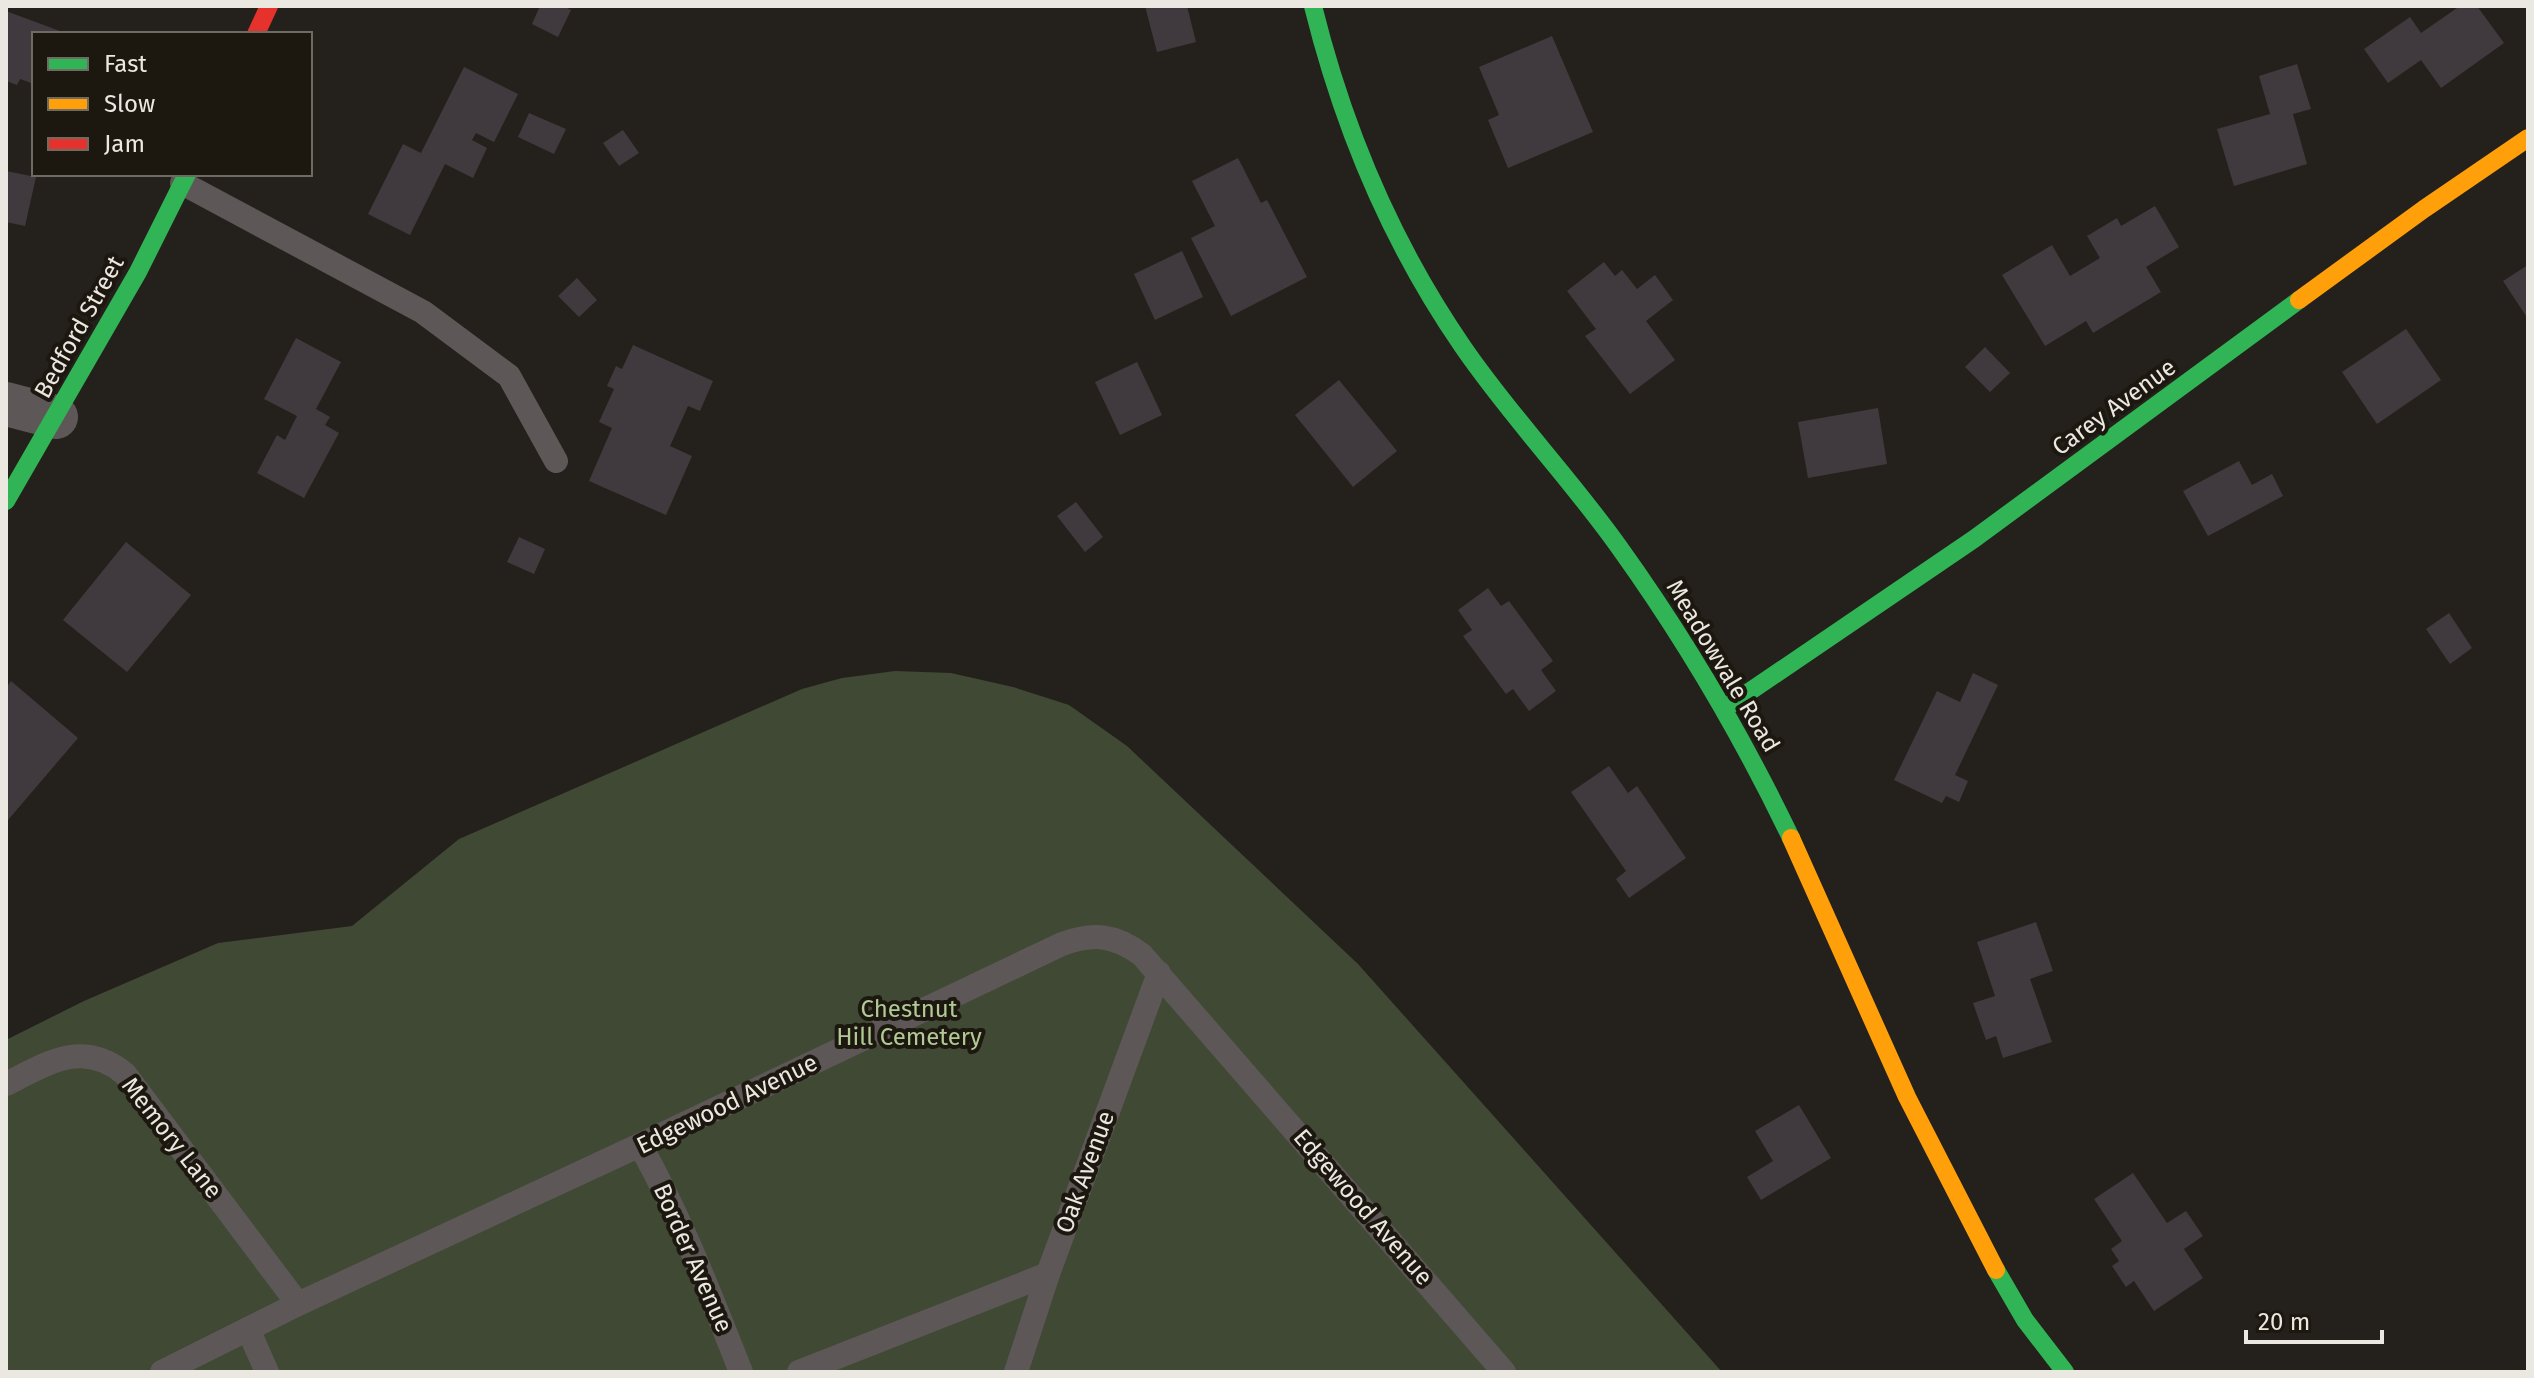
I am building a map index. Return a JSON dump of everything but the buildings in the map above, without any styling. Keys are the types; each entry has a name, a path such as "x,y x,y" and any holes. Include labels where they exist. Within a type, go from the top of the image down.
{"street":[{"path":"257,32 269,6"},
{"name":"Meadowvale Road","path":"1313,6 1342,110 1372,183 1407,251 1449,325 1501,398 1583,499 1655,598 1724,709 1798,853 1912,1108 1966,1215 2016,1305 2065,1372"},
{"name":"Carey Avenue","path":"1724,709 1859,621 2118,435 2361,253 2528,138"},
{"name":"Bedford Street","path":"6,501 138,272 185,179"},
{"path":"6,404 56,417"}],"lane":[{"path":"185,179 423,312 509,376 556,461"},
{"name":"Edgewood Avenue","path":"162,1372 298,1304 1077,938 1093,935 1123,943 1142,955 1159,973 1504,1372"},
{"name":"Oak Avenue","path":"1016,1372 1048,1274 1159,973"},
{"name":"Memory Lane","path":"6,1084 63,1057 96,1057 117,1067 298,1304"},
{"name":"Border Avenue","path":"640,1145 669,1196 709,1286 741,1372"},
{"path":"799,1372 1048,1274"},
{"path":"248,1329 267,1372"}],"green space":[{"name":"Chestnut Hill Cemetery","path":"895,671 951,673 1013,687 1069,705 1127,746 1358,964 1722,1372 6,1372 6,1040 84,1001 218,943 352,926 459,839 802,689 842,678"}],"traffic: fast":[{"path":"1313,6 1355,140 1392,226 1437,308 1481,373 1600,521 1667,617 1753,762 1791,838"},
{"path":"6,501 138,272 186,176"},
{"path":"1724,709 1974,539 2299,300"},
{"path":"1996,1270 2025,1320 2065,1372"}],"traffic: slow":[{"path":"2299,300 2528,138"},
{"path":"1791,838 1907,1097 1996,1270"}],"traffic: jam":[{"path":"257,32 269,6"}]}
